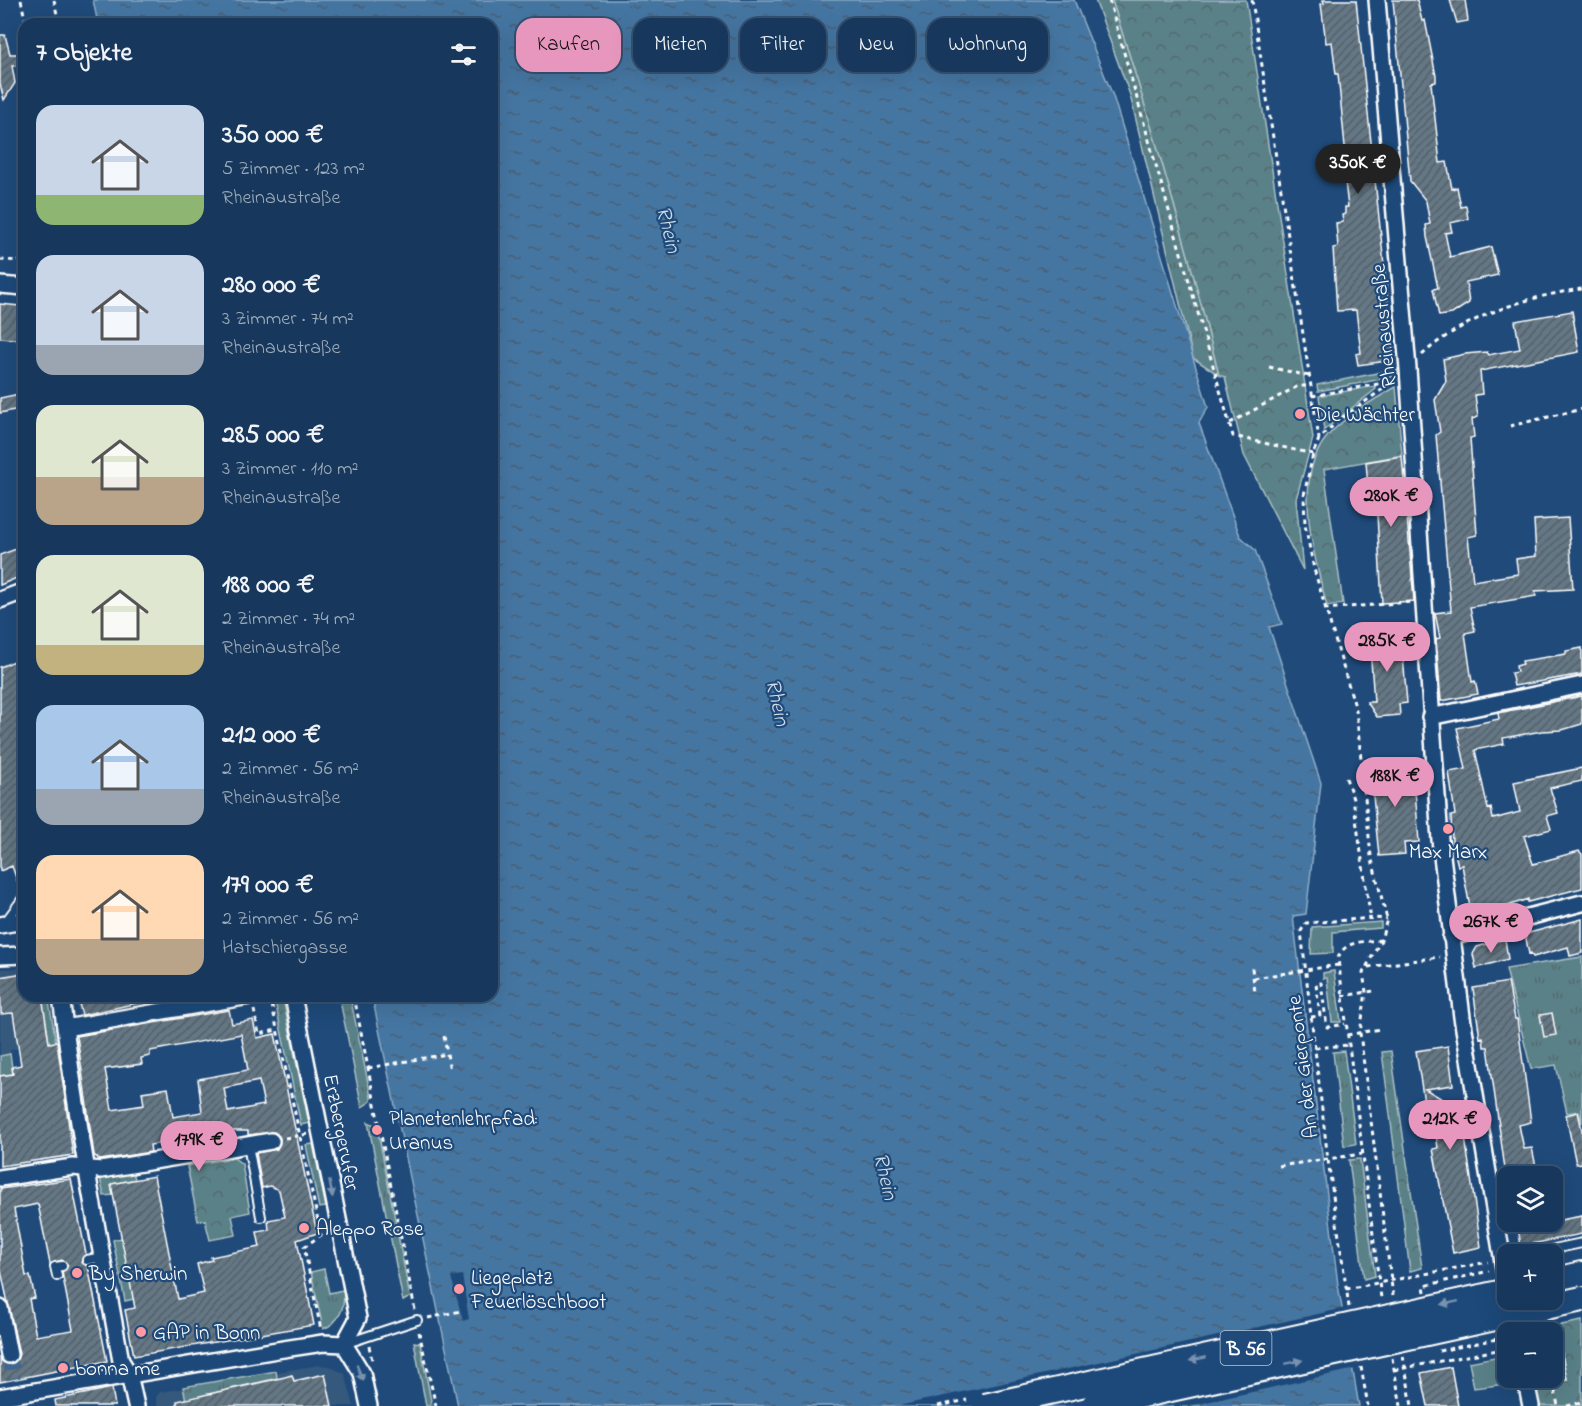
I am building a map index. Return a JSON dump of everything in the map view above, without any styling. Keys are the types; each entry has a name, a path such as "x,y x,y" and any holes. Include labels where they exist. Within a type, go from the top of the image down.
{"main road":[{"path":"1563,1278 1582,1274"},
{"name":"B 56","path":"985,1406 1497,1293"},
{"name":"B 56","path":"1093,1406 1582,1299"}],"street":[{"name":"Rheinaustraße","path":"1377,0 1408,369 1440,840 1453,956 1501,1244"},
{"path":"0,285 18,286"},
{"path":"0,600 18,593"},
{"path":"1430,717 1582,685"},
{"path":"1451,937 1582,903"},
{"path":"2,925 18,922"},
{"path":"0,956 18,955"},
{"path":"62,1002 86,1168 95,1259 121,1361 129,1374 136,1406"},
{"path":"65,1028 245,1002"},
{"name":"Erzbergerufer","path":"294,1002 358,1318 344,1344"},
{"path":"0,1178 73,1167 101,1170 271,1141"},
{"path":"0,1308 9,1355"},
{"path":"0,1397 15,1387 129,1374 323,1343 344,1344 362,1373 369,1406"},
{"path":"1528,1388 1532,1406"}],"lane":[{"path":"2,925 18,905"},
{"path":"248,1145 261,1217"},
{"path":"1563,1247 1582,1243"},
{"path":"57,1276 55,1267 62,1266"},
{"path":"344,1344 417,1320"}],"path":[{"path":"21,0 25,18"},
{"path":"54,0 58,18"},
{"path":"1109,0 1233,436 1313,454"},
{"path":"1252,0 1319,439"},
{"path":"0,260 18,261"},
{"path":"1390,1281 1360,1033 1366,992 1363,973 1381,940 1387,920 1371,856 1356,710 1324,609 1305,525 1304,495 1313,454 1319,439 1347,414 1396,381 1431,347 1489,314 1582,289"},
{"path":"1269,367 1309,376"},
{"path":"1312,396 1396,381"},
{"path":"1230,423 1298,386 1311,386"},
{"path":"1510,426 1582,409"},
{"path":"1324,609 1424,601"},
{"path":"1346,778 1353,799 1371,920"},
{"name":"An der Gierponte","path":"1378,1283 1346,1289 1301,931 1306,923 1387,920"},
{"path":"1381,940 1351,943 1342,949 1338,965 1378,1283 1497,1260"},
{"path":"1368,967 1453,956"},
{"path":"1254,978 1338,965"},
{"path":"1252,968 1256,992"},
{"path":"1311,1017 1320,1016 1316,984 1321,983 1327,1027 1345,1024"},
{"path":"1342,996 1374,991"},
{"path":"252,1002 259,1034 277,1030"},
{"path":"271,1002 321,1235 304,1247 323,1343"},
{"path":"355,1002 436,1406"},
{"path":"1347,1035 1380,1029"},
{"path":"444,1036 450,1071"},
{"path":"1315,1048 1348,1045"},
{"path":"368,1068 447,1054"},
{"path":"1279,1166 1362,1154"},
{"path":"1424,1287 1482,1273"},
{"path":"417,1320 461,1311"},
{"path":"1440,1353 1494,1340"},
{"path":"1401,1406 1394,1370 1497,1350"},
{"path":"1405,1368 1412,1406"},
{"path":"1555,1391 1558,1406"},
{"path":"1567,1406 1582,1402"}],"shaded area":[{"path":"18,968 18,1002 45,1002 19,1048 10,1050 16,1088 0,1090 0,969"},
{"path":"76,1002 157,1002 79,1018"},
{"path":"319,1365 330,1366 345,1374 354,1406 157,1406 156,1397 160,1392"}],"green space":[{"path":"1095,0 1112,0 1169,186 1219,375 1193,358 1130,95"},
{"path":"1112,0 1246,0 1313,438 1296,499 1303,570 1244,455 1225,377 1219,375 1169,186"},
{"path":"1397,369 1398,376 1318,391 1317,385"},
{"path":"1375,386 1376,389 1324,430 1319,396"},
{"path":"1396,387 1402,455 1324,469 1343,604 1327,606 1317,568 1310,526 1308,504 1313,464 1320,447 1334,429 1376,398"},
{"path":"1381,922 1381,928 1333,932 1333,953 1311,954 1312,927"},
{"path":"1582,957 1582,1123 1579,1111 1567,1113 1556,1065 1531,1069 1506,969"},
{"path":"1334,971 1341,1022 1332,1022 1327,978 1323,978 1323,973"},
{"path":"43,1002 49,1002 56,1042 49,1043"},
{"path":"275,1002 284,1002 309,1123 301,1125"},
{"path":"340,1002 351,1002 371,1097 371,1101 362,1107"},
{"path":"1344,1051 1356,1144 1344,1146 1333,1052"},
{"path":"1391,1051 1422,1268 1410,1271 1382,1052"},
{"path":"10,1054 13,1074 0,1076 0,1056"},
{"path":"368,1122 377,1126 410,1297 403,1301"},
{"path":"313,1144 326,1207 319,1208 306,1145"},
{"path":"234,1158 242,1164 250,1212 232,1216 236,1235 210,1240 205,1220 198,1221 187,1166"},
{"path":"1360,1159 1375,1276 1364,1279 1349,1160"},
{"path":"133,1172 135,1179 111,1184 113,1195 104,1196 100,1178"},
{"path":"122,1238 134,1299 125,1301 113,1240"},
{"path":"324,1269 329,1293 343,1290 344,1296 337,1319 323,1329 311,1272"},
{"path":"1582,1321 1582,1406 1536,1406 1533,1388 1563,1388 1563,1380 1567,1379 1563,1360 1563,1325"},
{"path":"414,1342 420,1343 432,1406 426,1406"},
{"path":"1497,1357 1497,1385 1474,1388 1469,1362"},
{"path":"276,1371 277,1378 186,1400 183,1387"}],"water":[{"name":"Rhein","path":"93,0 1074,0 1113,96 1208,407 1199,423 1240,536 1255,550 1282,624 1269,627 1321,783 1306,914 1293,916 1338,1285 1359,1406 458,1406 373,1002 498,1002 498,18 97,18"}],"pier":[{"name":"Liegeplatz Feuerlöschboot","path":"462,1275 469,1319 463,1321 451,1277"},
{"path":"1345,1308 1355,1369 1189,1406 898,1406"}],"building":[{"path":"1323,0 1356,0 1394,360 1358,365 1356,354 1361,353 1356,310 1337,311 1333,248 1338,247 1336,223 1343,222 1342,215 1345,214 1345,207 1348,207 1342,157 1346,157 1338,74 1336,74 1332,42 1326,43 1321,4 1324,3"},
{"path":"1393,0 1417,0 1422,21 1425,20 1436,76 1436,82 1431,83 1440,163 1447,162 1452,189 1457,187 1461,207 1466,206 1468,219 1450,223 1452,232 1445,233 1450,257 1491,247 1498,275 1466,282 1469,303 1452,314 1439,316 1433,289 1438,288 1427,237 1426,225 1430,224 1426,201 1410,181"},
{"path":"1450,0 1465,0 1468,21 1457,23"},
{"path":"0,35 5,35 10,54 18,54 18,66 12,66 15,83 4,100 0,84"},
{"path":"0,304 18,306 18,340 0,338"},
{"path":"1572,311 1579,352 1480,371 1482,394 1475,395 1478,417 1472,419 1474,437 1470,438 1477,535 1468,537 1473,581 1518,574 1516,559 1536,556 1534,520 1568,518 1573,589 1535,591 1536,596 1470,607 1475,631 1465,633 1472,682 1475,681 1478,694 1441,701 1436,639 1440,638 1435,613 1451,611 1436,435 1440,432 1435,400 1446,381 1443,359 1465,354 1487,352 1488,355 1520,349 1515,321"},
{"path":"18,394 18,409 0,413 0,398"},
{"path":"1402,456 1414,601 1382,603 1377,515 1374,515 1374,511 1370,511 1366,462"},
{"path":"18,548 18,578 0,585 0,555"},
{"path":"1401,632 1407,703 1399,704 1400,715 1377,717 1367,702 1374,702 1370,647 1362,647 1361,635"},
{"path":"1582,648 1582,674 1514,686 1511,673 1517,672 1516,666 1523,664 1522,661 1566,654 1566,651"},
{"path":"18,660 18,883 12,866 0,871 0,667"},
{"path":"1582,696 1582,724 1562,730 1503,738 1504,744 1475,750 1488,809 1491,808 1493,819 1520,812 1514,782 1582,768 1582,781 1550,788 1558,813 1547,816 1551,829 1524,836 1533,864 1579,851 1582,854 1582,888 1528,902 1528,899 1472,918 1462,865 1458,866 1452,841 1451,816 1455,815 1449,772 1466,769 1457,728 1499,719 1498,713"},
{"path":"1413,764 1419,842 1404,843 1405,854 1379,856 1370,766"},
{"path":"1582,919 1582,953 1570,956 1568,947 1533,957 1531,953 1529,954 1525,934"},
{"path":"1505,939 1508,959 1476,968 1473,954 1477,947"},
{"path":"18,974 18,1002 43,1002 49,1043 57,1042 73,1155 0,1166 0,1076 13,1074 12,1067 21,1065 13,1013 1,1014 0,977"},
{"path":"1508,982 1515,1019 1517,1019 1531,1122 1519,1125 1524,1149 1532,1148 1536,1166 1505,1166 1488,1047 1484,1047 1483,1037 1480,1038 1473,988"},
{"path":"79,1002 142,1002 82,1015"},
{"path":"229,1010 232,1024 253,1020 257,1038 275,1034 317,1233 297,1240 314,1325 134,1356 125,1310 135,1308 111,1184 154,1176 178,1299 204,1293 197,1264 212,1260 211,1257 260,1247 257,1232 269,1230 268,1220 285,1217 279,1190 270,1186 262,1188 256,1153 277,1149 280,1139 274,1132 248,1135 248,1131 231,1131 150,1145 151,1152 100,1160 94,1155 77,1036","holes":["241,1034 248,1070 198,1079 202,1112 173,1117 168,1088 142,1092 144,1105 112,1110 105,1069 142,1064 141,1058 150,1056 150,1051","259,1081 264,1105 228,1112 224,1088"]},
{"path":"1552,1013 1556,1035 1544,1037 1540,1015"},
{"path":"1448,1046 1453,1085 1425,1089 1461,1110 1481,1247 1453,1253 1433,1149 1438,1148 1434,1120 1427,1121 1416,1051"},
{"path":"1578,1112 1582,1130 1582,1163 1576,1164 1566,1115"},
{"path":"71,1179 86,1254 81,1262 88,1266 107,1361 0,1382 0,1358 5,1364 11,1364 16,1362 19,1354 0,1266 0,1189","holes":["38,1204 50,1264 62,1260 68,1265 62,1272 73,1330 36,1336 29,1299 35,1298 30,1276 26,1276 14,1209"]},
{"path":"1582,1216 1582,1234 1521,1244 1519,1232 1563,1232 1563,1220"},
{"path":"1563,1359 1567,1379 1563,1380"},
{"path":"1451,1367 1458,1406 1428,1406 1421,1373"},
{"path":"325,1374 332,1406 177,1406 177,1401 292,1375 294,1381"},
{"path":"112,1388 115,1406 56,1406 55,1400"}],"tunnel":[{"path":"9,1355 14,1379"}],"tram line":[{"path":"1563,1295 1582,1291"},
{"path":"1024,1406 1497,1302"}],"place":[{"name":"Die Wächter","path":"1300,414"},
{"name":"Max Marx","path":"1448,829"},
{"name":"Planetenlehrpfad: Uranus","path":"377,1130"},
{"name":"Aleppo Rose","path":"304,1228"},
{"name":"By Sherwin","path":"77,1273"},
{"name":"Liegeplatz Feuerlöschboot","path":"459,1289"},
{"name":"GAP in Bonn","path":"141,1332"},
{"name":"bonna me","path":"63,1368"}]}
